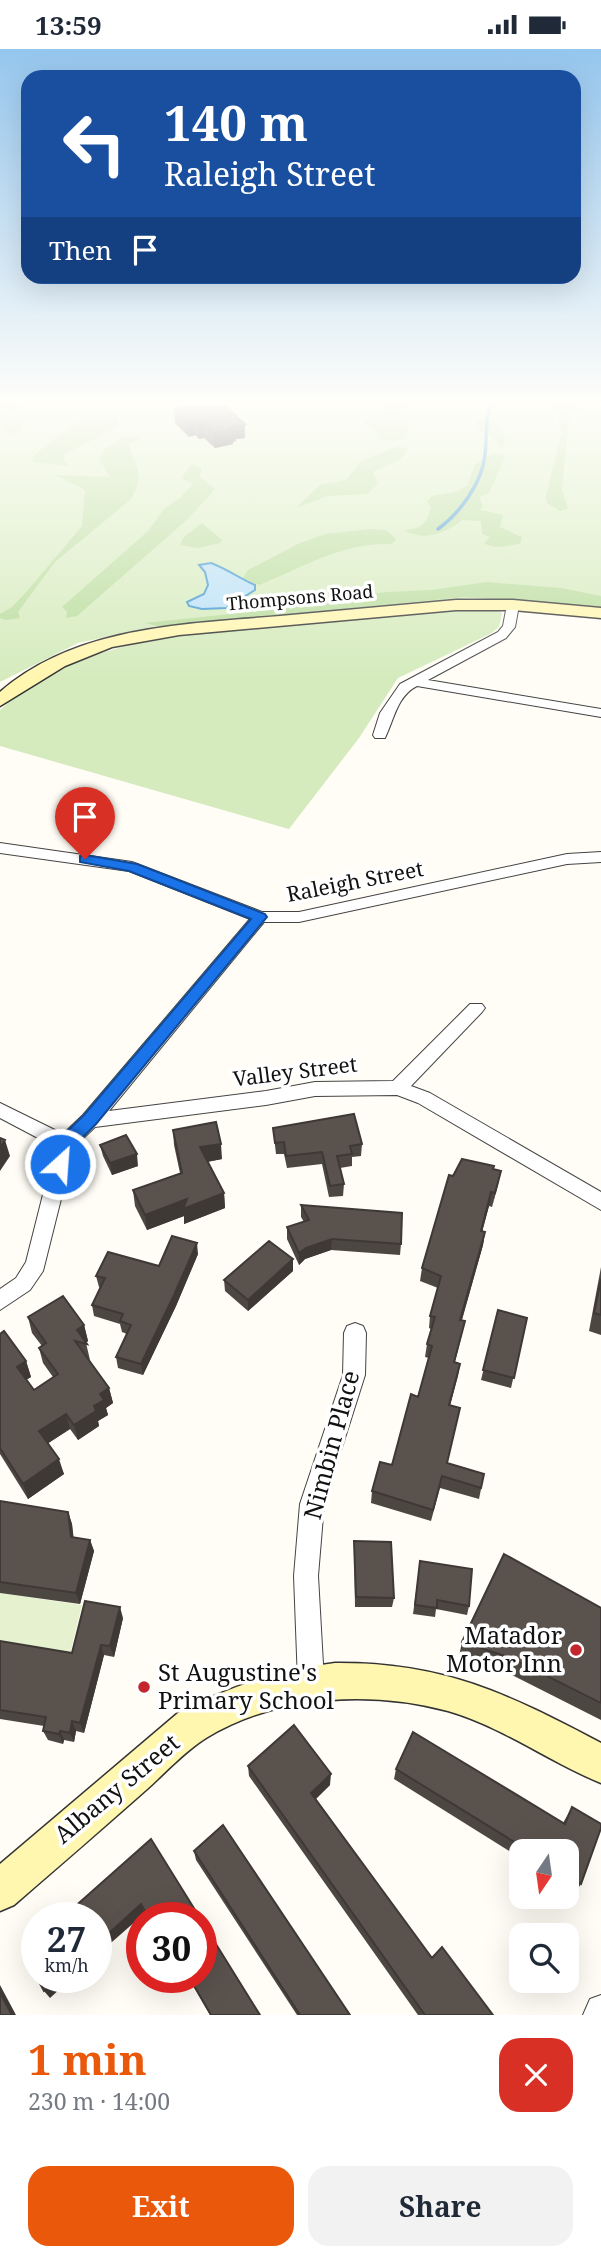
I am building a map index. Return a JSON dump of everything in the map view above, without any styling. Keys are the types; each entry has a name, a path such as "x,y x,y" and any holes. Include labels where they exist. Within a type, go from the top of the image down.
{"street":[{"name":"Thompsons Road","path":"0,701 15,688 59,662 108,643 152,634 456,605 513,605 601,613"},
{"path":"380,735 387,713 405,687 502,635 509,627 513,605"},
{"path":"418,682 601,713"},
{"name":"Raleigh Street","path":"0,848 132,867 260,917 299,917 566,859 601,857"},
{"path":"0,1301 23,1284 36,1265 65,1145 90,1120 260,917"},
{"path":"398,1087 476,1008"},
{"name":"Valley Street","path":"90,1120 315,1090 398,1087 424,1098 601,1202"},
{"path":"0,1110 65,1145"},
{"name":"Nimbin Place","path":"311,1682 306,1576 312,1504 354,1375 355,1333"},
{"name":"Albany Street","path":"0,1891 191,1726 223,1707 267,1692 311,1682 347,1679 427,1688 483,1705 601,1764"},
{"path":"598,2015 601,2010"}],"green space":[{"path":"0,497 601,497 601,601 484,597 167,624 78,643 0,682"},
{"path":"84,497 132,497 55,562 18,612 20,618 0,618 0,614 12,607 28,590 82,526"},
{"path":"208,497 188,519 77,616 66,618 67,612 62,607 148,531 164,509 180,498"},
{"path":"308,497 326,497 296,508"},
{"path":"431,497 480,497 483,506 480,510 503,515 500,527 522,537 520,544 497,547 484,543 490,537 482,534 481,521 462,520 449,529 427,536 411,534 404,530 419,527 425,521 431,507 427,501"},
{"path":"546,497 564,497 568,509 560,511 547,503"},
{"path":"202,523 222,540 220,543 198,548 180,545 183,538"},
{"path":"386,530 396,539 392,544 374,544 340,551 259,585 243,578 248,570 298,544 325,534"},
{"path":"486,582 561,588 601,596 601,608 464,597 162,627 145,623 240,613 289,603 432,590"},
{"path":"466,608 499,609 502,614 499,627 490,634 398,678 359,738 289,829 0,746 0,710 32,686 99,654 135,644 208,632"},
{"path":"0,1593 82,1605 68,1662 0,1651"}],"water":[{"path":"211,563 255,585 255,590 226,608 202,609 189,606 187,602 204,594 208,585 205,572 199,565"}],"building":[{"path":"354,1114 362,1144 350,1146 352,1154 337,1156 344,1184 330,1186 322,1152 286,1156 284,1142 275,1143 273,1128"},
{"path":"216,1122 221,1144 200,1147 224,1193 183,1209 187,1199 145,1215 133,1190 182,1173 173,1130"},
{"path":"126,1135 137,1154 110,1163 100,1145"},
{"path":"462,1159 494,1166 493,1169 501,1171 495,1193 491,1192 481,1231 485,1232 460,1320 465,1321 454,1362 460,1364 449,1405 460,1408 447,1463 484,1474 481,1488 442,1476 433,1510 372,1491 380,1462 392,1465 411,1394 418,1397 432,1346 427,1344 435,1317 430,1316 441,1276 422,1268 449,1175 453,1176"},
{"path":"301,1205 402,1213 401,1244 332,1239 299,1253 287,1227 309,1220"},
{"path":"172,1236 197,1243 174,1295 141,1364 116,1357 131,1325 120,1321 123,1314 92,1305 105,1278 96,1276 108,1252 159,1266"},
{"path":"269,1241 293,1259 248,1300 224,1280"},
{"path":"601,1279 601,1315 594,1313"},
{"path":"63,1296 84,1325 77,1330 87,1344 75,1341 109,1388 100,1394 104,1400 94,1406 96,1411 74,1425 66,1414 39,1431 59,1459 23,1484 0,1448 0,1334 4,1331 26,1361 17,1367 34,1390 58,1374 39,1348 46,1343 28,1317"},
{"path":"498,1310 527,1318 514,1378 483,1370"},
{"path":"0,1501 68,1512 71,1537 90,1540 76,1593 0,1582"},
{"path":"354,1541 391,1542 394,1598 356,1597"},
{"path":"504,1554 601,1608 601,1703 511,1658 462,1642"},
{"path":"420,1561 472,1569 469,1606 437,1600 437,1608 415,1605"},
{"path":"85,1601 120,1607 110,1646 101,1645 80,1723 72,1721 70,1733 60,1731 59,1734 43,1731 46,1717 0,1710 0,1641 72,1653"},
{"path":"294,1725 331,1774 311,1793 432,1958 442,1947 493,2015 425,2015 248,1766"},
{"path":"413,1732 565,1824 572,1807 601,1824 581,1884 579,1839 510,1839 396,1769"},
{"path":"223,1825 350,2015 300,2015 194,1851"},
{"path":"151,1839 190,1902 126,1902 126,1918 112,1930 112,1902 80,1902"},
{"path":"217,1946 260,2015 211,2015 198,1993 217,1993"},
{"path":"0,1993 12,2015 0,2015"}],"waterway":[{"path":"438,529 469,497"}],"place":[{"name":"Matador Motor Inn","path":"576,1650"},
{"name":"St Augustine's Primary School","path":"144,1687"}],"route":[{"path":"60,1164 65,1145 90,1120 260,917 132,867 85,859"}]}
